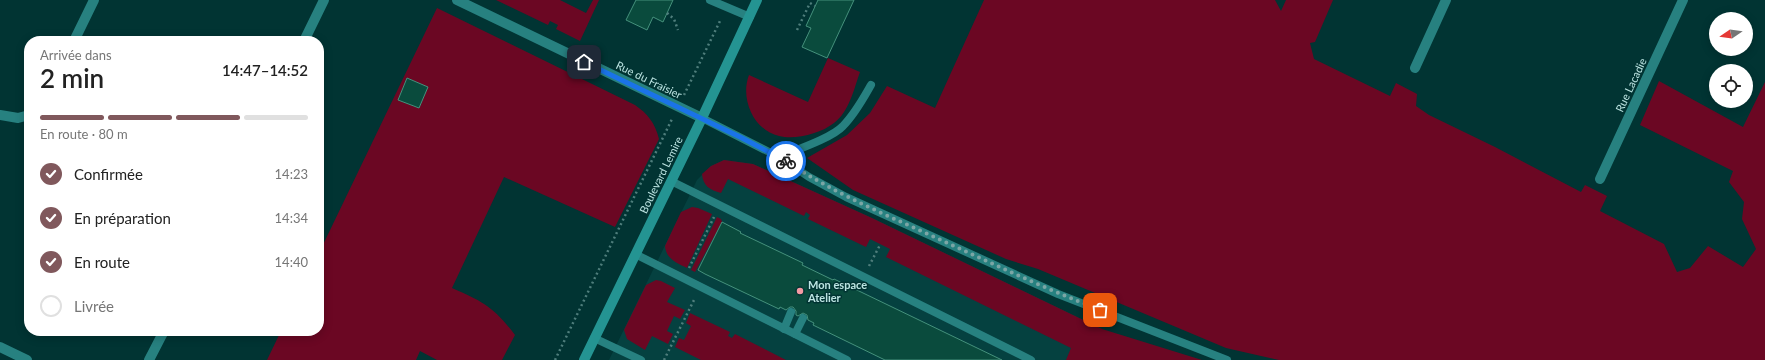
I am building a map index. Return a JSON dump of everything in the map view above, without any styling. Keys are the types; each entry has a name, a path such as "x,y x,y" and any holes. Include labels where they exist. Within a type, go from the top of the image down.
{"main road":[{"name":"Boulevard Lemire","path":"584,360 758,0"}],"street":[{"path":"76,36 94,0"},
{"path":"306,36 324,0"},
{"name":"Rue du Fraisier","path":"457,0 702,118"},
{"path":"1415,68 1446,0"},
{"name":"Rue Lacadie","path":"1600,180 1683,0"},
{"path":"0,115 18,118 24,116"},
{"path":"150,360 162,336"},
{"path":"0,347 26,360"}],"lane":[{"path":"710,0 750,17"},
{"path":"779,157 842,128 851,117 871,85"},
{"path":"702,118 779,157 809,177 846,197 1051,291 1227,360"},
{"path":"671,181 1031,360"},
{"path":"635,254 847,360"},
{"path":"784,328 791,312"},
{"path":"795,334 803,318"},
{"path":"594,338 641,360"}],"path":[{"path":"798,30 810,3 815,6"},
{"path":"667,13 674,19 678,30"},
{"path":"699,66 723,15"},
{"name":"Boulevard Lemire","path":"555,360 659,146"},
{"path":"689,269 715,216"},
{"path":"868,267 880,245"},
{"path":"664,360 695,297"}],"shaded area":[{"path":"496,0 560,0 586,13 593,0 599,0 580,41 556,29 558,25 550,21 548,25"},
{"path":"984,0 1275,0 1281,11 1286,0 1333,0 1315,42 1310,43 1314,59 1390,96 1396,83 1417,94 1416,106 1429,115 1495,147 1581,192 1585,185 1607,196 1600,211 1664,244 1677,272 1690,268 1708,246 1743,267 1756,249 1742,219 1744,202 1729,182 1733,171 1640,125 1659,81 1743,127 1765,82 1765,360 1279,360 1226,348 1038,269 1006,259 853,190 807,158 847,135 870,113 887,86 935,108"},
{"path":"437,8 635,105 650,119 659,139 615,227 504,177 452,288 480,301 494,311 515,335 502,360 437,360 420,351 416,360 267,360 279,336 324,336 324,243","holes":["407,78 427,87 419,108 398,100"]},
{"path":"828,58 860,72 844,113 828,127 815,133 800,137 779,136 770,133 762,127 751,112 748,103 746,93 749,75 808,102"},
{"path":"724,160 753,164 872,218 1102,329 1086,360 609,360 697,180 711,166"},
{"path":"724,160 753,164 872,218 1102,329 1202,360 1066,360 1071,348 886,257 890,249 870,239 866,247 808,219 810,215 806,212 804,216 728,179 721,193 710,189 704,182 702,174 711,166"},
{"path":"692,207 712,214 687,268 676,262 667,254 665,246 681,212"},
{"path":"717,217 721,219 722,222 695,272 691,270"},
{"path":"656,280 675,288 667,302 685,310 680,319 674,316 667,331 673,334 668,344 652,336 645,350 627,339 624,330 646,285"},
{"path":"690,313 730,332 728,336 732,338 735,334 786,360 701,360 675,347 679,338 684,340 691,326 686,323"}],"building":[{"path":"636,0 673,0 663,22 653,17 647,30 626,20"},
{"path":"818,0 854,0 827,58 802,47 811,28 806,26"},
{"path":"407,78 428,87 419,108 398,100"},
{"name":"Mon espace Atelier","path":"722,222 741,232 740,233 803,263 802,265 1002,360 885,360 813,325 814,323 808,320 807,315 803,313 798,316 796,315 796,311 793,307 786,310 780,307 779,309 705,274 698,270"}],"way so far":[{"path":"786,161 809,177 846,197 1058,294 1100,310"}],"place":[{"name":"Mon espace Atelier","path":"800,291"}],"route":[{"path":"584,62 702,118 786,161"}]}
